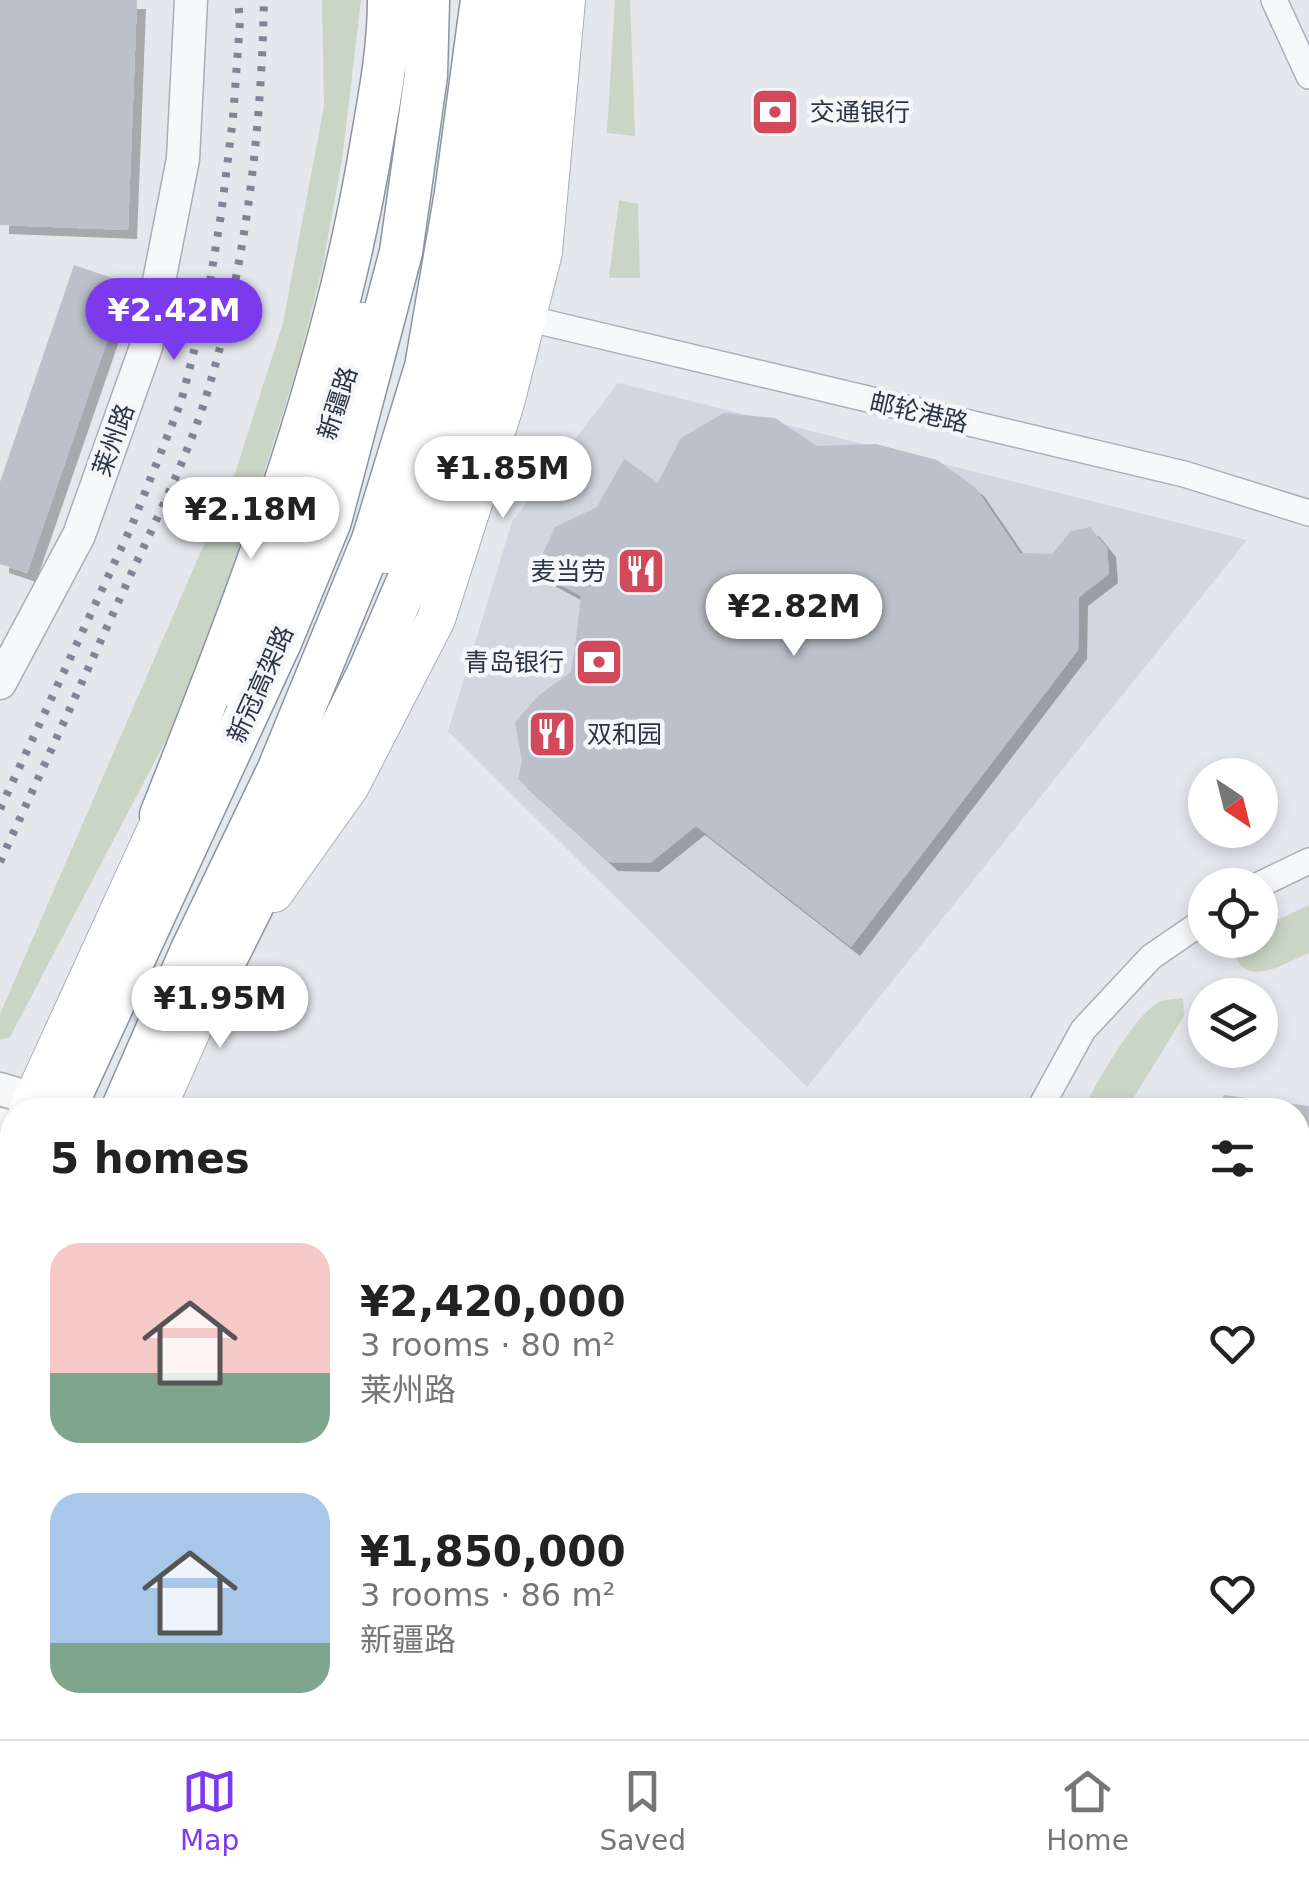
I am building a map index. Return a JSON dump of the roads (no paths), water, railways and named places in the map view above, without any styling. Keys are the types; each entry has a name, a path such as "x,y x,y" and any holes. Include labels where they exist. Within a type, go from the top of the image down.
{"highway":[{"path":"161,816 276,518 319,368 356,232 389,42 389,0"},
{"name":"新冠高架路","path":"37,1098 280,640 330,521 400,252 426,75 428,0"},
{"name":"新冠高架路","path":"127,1098 192,950 278,771 373,540 426,367 456,193 482,0"},
{"path":"222,964 369,672 432,525 474,381 510,234 524,93 526,0"}],"main road":[{"name":"新疆路","path":"36,1098 161,816 278,590 373,291 417,43 417,0"},
{"path":"161,1098 222,964 283,799 373,594 453,364 482,203 501,0"},
{"path":"222,964 350,786 436,619 505,403 542,252 566,0"}],"street":[{"name":"莱州路","path":"0,683 79,535 146,347 183,159 191,0"},
{"path":"1274,0 1309,76"},
{"name":"邮轮港路","path":"526,318 1184,474 1309,513"},
{"path":"1278,876 1309,861"},
{"path":"1046,1098 1083,1030 1152,957 1188,932"}],"railway":[{"path":"0,809 132,525 181,402 207,300 221,215 233,118 238,0"},
{"path":"0,862 169,492 206,397 232,299 249,200 264,0"}],"place":[{"name":"交通银行","path":"775,112"},
{"name":"麦当劳","path":"641,571"},
{"name":"青岛银行","path":"599,662"},
{"name":"双和园","path":"552,734"}]}
